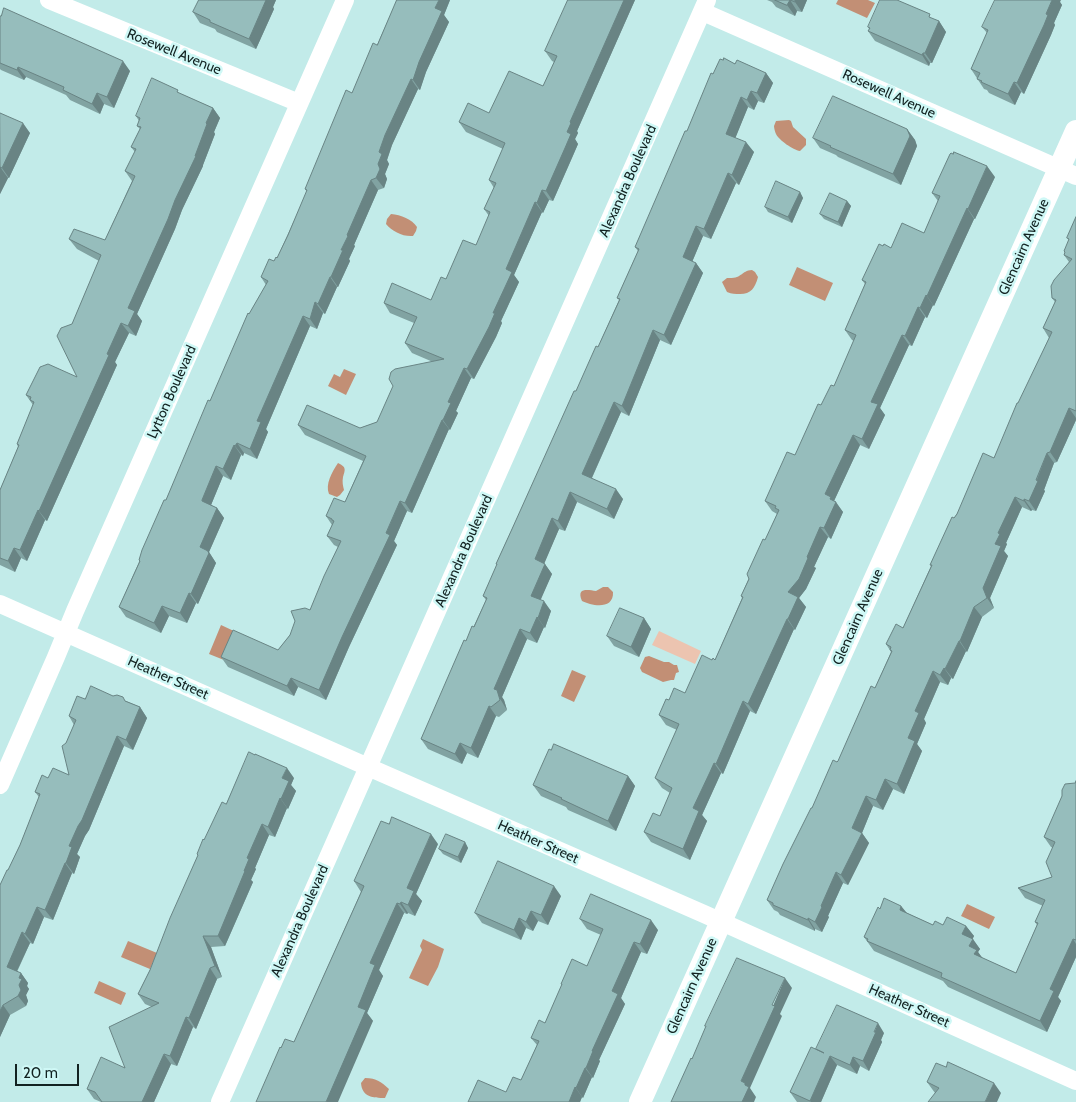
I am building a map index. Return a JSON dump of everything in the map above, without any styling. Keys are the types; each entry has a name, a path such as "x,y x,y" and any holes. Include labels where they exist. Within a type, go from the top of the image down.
{"street":[{"name":"Rosewell Avenue","path":"49,0 299,103"},
{"name":"Lytton Boulevard","path":"0,785 344,0"},
{"name":"Rosewell Avenue","path":"705,6 1068,172"},
{"name":"Alexandra Boulevard","path":"220,1102 705,6"},
{"name":"Glencairn Avenue","path":"640,1102 1068,172 1076,132"},
{"name":"Heather Street","path":"0,604 722,922 1076,1081"}],"shaded area":[{"path":"838,0 868,0 875,3 867,18 836,4"},
{"path":"789,120 793,127 806,139 806,145 800,151 786,144 775,132 774,126 776,121"},
{"path":"391,214 399,215 415,224 417,227 413,236 402,234 388,227 386,224 387,219"},
{"path":"797,267 833,283 825,301 789,285"},
{"path":"752,270 758,277 752,290 744,294 727,292 722,282 727,278 736,277"},
{"path":"344,369 356,374 346,395 328,386 334,374 340,377"},
{"path":"338,463 344,467 345,471 344,490 337,497 329,494 328,486 331,474"},
{"path":"603,587 608,587 613,592 610,602 596,605 582,601 582,591 596,591"},
{"path":"221,625 236,632 224,660 209,654"},
{"path":"659,631 701,651 695,664 652,645"},
{"path":"649,656 677,665 679,672 676,673 674,680 663,682 642,672 640,668 645,657"},
{"path":"572,670 586,676 574,702 561,696"},
{"path":"967,904 995,917 989,929 961,916"},
{"path":"423,939 444,949 438,967 428,986 409,978 422,950 420,946"},
{"path":"128,941 157,953 150,969 121,957"},
{"path":"99,981 126,993 121,1005 94,993"},
{"path":"365,1078 378,1081 389,1089 385,1098 372,1097 363,1091 361,1083"}],"building":[{"path":"199,0 266,0 249,39 210,22 210,20 193,12"},
{"path":"397,0 439,0 435,8 442,11 413,80 411,79 385,135 379,152 382,154 378,164 380,169 376,178 371,180 341,250 343,250 318,304 315,302 310,319 303,316 257,421 261,422 250,449 237,443 234,445 223,469 216,466 202,500 217,508 200,547 209,553 191,594 189,593 180,613 162,606 154,623 119,607 208,400 210,401 248,313 268,281 261,277 269,259 274,261 277,258 288,235 346,90 352,93 373,43 377,45"},
{"path":"568,0 624,0 570,122 567,132 571,134 565,148 546,191 542,190 537,203 535,202 506,269 512,272 493,313 495,313 489,327 467,369 464,368 448,402 451,403 405,503 400,501 386,533 390,535 319,690 291,678 287,686 221,657 233,630 278,650 290,635 295,621 291,611 305,608 310,610 341,541 327,536 334,521 326,516 334,498 345,502 366,456 298,425 307,405 360,428 377,422 393,386 389,379 391,372 395,369 444,359 405,343 417,317 384,303 392,283 431,300 441,277 446,279 463,240 476,245 490,212 484,209 496,183 489,180 505,143 459,122 468,103 489,113 509,71 543,86 557,56 545,51"},
{"path":"775,0 790,0 787,5"},
{"path":"880,0 897,0 930,14 929,17 939,21 925,53 922,55 868,31"},
{"path":"995,0 1052,0 1044,25 1017,83 1014,82 1008,94 981,82 977,79 980,73 971,69 988,30 982,27"},
{"path":"4,8 123,61 107,97 97,93 92,104 63,90 64,87 18,67 17,70 0,63 0,16"},
{"path":"724,58 735,64 737,60 766,73 757,93 751,91 747,100 741,97 726,134 746,142 732,175 728,173 704,229 696,226 683,257 696,263 664,335 653,330 622,406 614,402 582,474 616,489 607,509 570,492 558,521 552,518 535,559 545,564 531,596 544,601 538,618 530,633 520,629 494,689 497,690 500,700 491,707 489,706 471,748 460,743 455,754 421,739 464,640 466,641 472,626 474,627 487,598 483,596 496,564 574,391 576,391 596,346 598,347 620,299 617,298 639,249 635,247 685,131 687,131 711,73 713,74 720,59 723,60"},
{"path":"152,78 178,90 177,92 213,108 206,123 196,156 128,308 135,311 128,326 121,323 107,354 109,355 39,511 20,550 14,548 8,561 0,558 0,490 19,445 17,444 34,402 30,400 31,397 26,395 40,367 48,364 77,377 57,336 61,328 72,324 101,255 69,239 74,229 105,240 135,176 125,171 136,149 131,147 141,127 137,126 140,118 136,116"},
{"path":"833,96 907,129 910,136 893,174 813,138"},
{"path":"0,113 23,123 2,168 0,167"},
{"path":"954,152 987,166 927,296 920,308 918,307 905,336 902,335 871,402 878,404 862,439 853,435 825,494 836,502 824,528 820,527 799,579 788,592 798,597 748,704 743,701 716,764 714,763 693,808 699,811 683,849 644,832 653,813 660,816 672,788 655,778 679,724 659,715 666,699 669,700 674,688 685,693 702,655 715,660 743,597 741,596 749,579 747,574 779,510 775,508 776,506 765,501 787,452 795,455 818,404 821,405 831,385 834,386 856,335 845,330 866,282 862,280 879,244 883,246 884,244 891,248 902,223 924,233 940,196 932,193 950,154"},
{"path":"776,181 800,192 788,217 765,207"},
{"path":"830,193 847,201 838,222 820,214"},
{"path":"1076,217 1076,411 1069,408 1050,452 1047,453 1029,501 1015,497 998,533 1000,534 995,544 1001,546 983,588 987,598 974,607 960,641 945,669 940,675 933,671 915,711 919,713 908,738 915,741 897,784 885,779 876,800 866,796 852,828 862,833 841,875 836,872 815,922 808,918 808,920 773,905 773,903 767,900 833,760 838,761 871,686 875,688 892,651 890,650 891,647 886,644 896,624 903,628 952,517 954,518 957,514 983,453 994,458 1017,403 1052,332 1043,328 1056,300 1052,298 1051,286 1072,259 1064,255 1064,251"},
{"path":"620,608 644,618 631,647 607,636"},
{"path":"91,686 113,696 123,697 125,701 140,707 126,740 117,736 82,820 69,846 72,847 45,910 37,907 25,934 22,932 7,967 21,973 19,978 22,979 19,985 21,990 18,996 3,1005 0,1011 0,885 20,845 40,794 35,792 42,775 48,778 53,768 69,775 62,746 66,743 76,720 69,716 77,696 85,699"},
{"path":"554,744 628,776 608,821 533,785 549,749 551,750"},
{"path":"249,752 287,768 282,778 289,781 268,827 262,824 247,858 249,859 245,871 218,936 203,936 215,966 210,968 189,1018 186,1017 170,1056 164,1054 142,1102 102,1102 95,1092 87,1089 101,1057 125,1068 109,1027 159,1003 138,994 150,970 203,839 222,802 226,804"},
{"path":"1076,781 1076,940 1073,939 1050,989 1054,991 1040,1021 941,977 942,973 867,941 868,939 864,937 884,898 901,906 900,910 933,925 935,921 943,925 947,917 966,926 962,934 973,939 969,946 977,950 974,954 1016,973 1038,923 1035,922 1045,900 1018,888 1052,877 1046,862 1055,842 1044,837 1062,796 1065,784 1075,783"},
{"path":"392,817 431,834 407,888 414,891 408,905 401,902 400,904 397,903 370,963 375,965 358,1007 366,1010 326,1102 256,1102 285,1039 294,1042 364,886 354,881 381,821 389,824"},
{"path":"446,834 465,842 458,857 439,849"},
{"path":"498,861 554,886 541,915 531,911 526,922 519,918 514,930 475,913"},
{"path":"591,894 651,920 640,944 634,942 612,991 618,994 569,1102 468,1102 478,1080 506,1092 513,1077 521,1080 539,1041 531,1038 539,1020 545,1023 572,959 587,966 603,929 580,919"},
{"path":"737,958 785,978 772,1005 775,1006 741,1081 749,1087 742,1102 671,1102 692,1059 705,1026"},
{"path":"837,1005 878,1023 874,1032 876,1032 863,1061 853,1057 850,1065 830,1056 810,1101 790,1092 811,1047 824,1053 816,1049"},
{"path":"948,1062 994,1083 985,1102 928,1102 939,1088 927,1082 936,1063 946,1067"}]}
